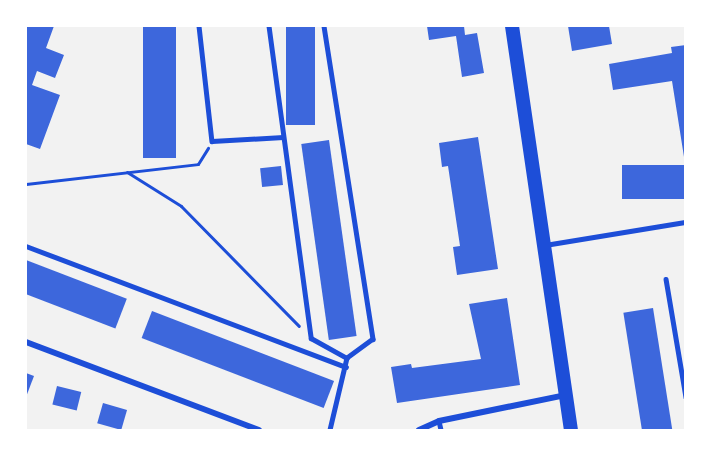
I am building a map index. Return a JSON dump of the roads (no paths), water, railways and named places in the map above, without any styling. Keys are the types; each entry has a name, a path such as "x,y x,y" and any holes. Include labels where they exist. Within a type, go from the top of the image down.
{"main road":[{"path":"512,26 571,430"}],"street":[{"path":"26,342 258,430"},
{"path":"419,430 439,421 566,394"}],"lane":[{"path":"199,26 212,141 283,137"},
{"path":"269,26 311,338 347,358"},
{"path":"324,26 373,339 347,358 330,430"},
{"path":"545,245 686,222"},
{"path":"26,246 346,367"},
{"path":"666,279 686,397"},
{"path":"439,421 441,430"}]}
